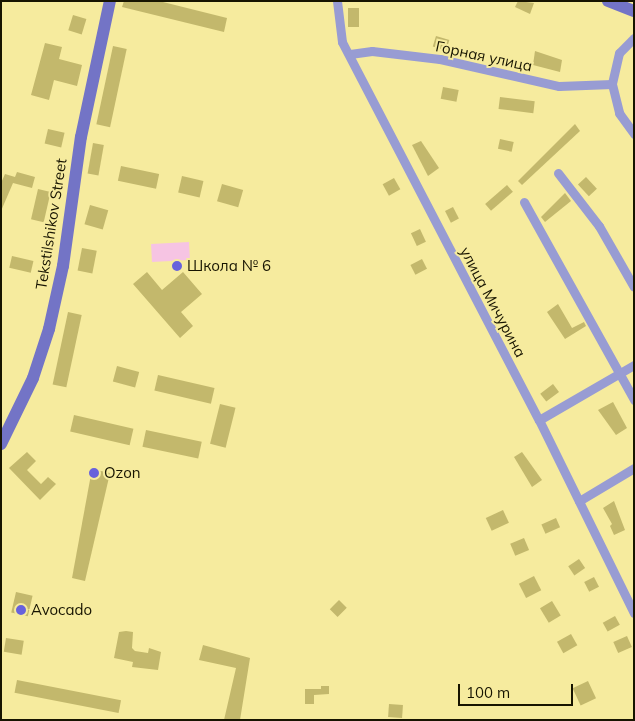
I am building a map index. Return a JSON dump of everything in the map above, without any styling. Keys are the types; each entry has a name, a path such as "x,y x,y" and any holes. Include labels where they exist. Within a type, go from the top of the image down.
{"main road":[{"name":"Tekstilshikov Street","path":"1,444 33,378 49,329 63,266 81,137 110,1"},
{"path":"608,1 634,11"}],"street":[{"name":"улица Мичурина","path":"337,1 340,36 631,600 634,613"},
{"path":"634,38 619,52 612,84 620,113 634,134"},
{"name":"Горная улица","path":"350,54 366,51 433,58 559,86 612,84"},
{"path":"558,173 599,226 634,287"},
{"path":"524,202 634,400"},
{"path":"539,420 634,365"},
{"path":"579,501 634,468"}],"shaded area":[{"path":"189,242 190,260 152,262 151,244"}],"building":[{"path":"124,1 159,1 227,18 224,32 122,7"},
{"path":"518,1 534,3 530,14 515,7"},
{"path":"348,8 359,8 359,27 348,27"},
{"path":"73,15 86,19 82,34 68,30"},
{"path":"436,36 449,40 446,51 433,47"},
{"path":"45,43 62,47 59,59 82,65 77,86 54,80 49,100 31,95"},
{"path":"113,46 127,49 110,127 96,124"},
{"path":"535,51 562,60 560,72 533,65"},
{"path":"443,87 459,90 456,102 441,99"},
{"path":"500,97 535,101 533,113 499,109"},
{"path":"575,124 580,131 522,185 518,181"},
{"path":"48,129 65,133 61,147 45,144"},
{"path":"500,139 514,142 512,152 498,149"},
{"path":"421,141 439,168 428,176 412,145"},
{"path":"93,143 104,145 98,175 88,174"},
{"path":"121,166 159,174 156,189 118,181"},
{"path":"17,172 35,177 32,188 13,183 1,211 1,183 5,174 15,177"},
{"path":"182,176 203,181 200,198 178,193"},
{"path":"586,177 597,189 589,196 578,185"},
{"path":"394,178 400,189 389,196 383,184"},
{"path":"222,184 243,190 238,207 217,201"},
{"path":"507,185 513,192 491,211 485,204"},
{"path":"38,189 51,192 44,222 31,219"},
{"path":"565,193 571,201 545,222 541,217"},
{"path":"90,205 108,210 103,229 84,224"},
{"path":"453,207 459,219 451,223 445,211"},
{"path":"420,229 426,242 417,246 411,233"},
{"path":"82,248 97,251 92,273 78,271"},
{"path":"12,256 33,261 31,273 9,268"},
{"path":"422,259 427,269 415,275 410,265"},
{"path":"147,272 162,290 183,272 202,294 181,312 193,326 180,338 133,284"},
{"path":"558,304 572,328 584,322 586,326 565,339 547,312"},
{"path":"68,312 82,315 66,387 53,384"},
{"path":"117,366 139,372 135,387 113,381"},
{"path":"158,375 215,388 211,404 154,391"},
{"path":"553,384 559,392 546,402 540,394"},
{"path":"613,402 627,428 616,435 598,410"},
{"path":"220,404 236,408 226,448 210,444"},
{"path":"74,415 133,429 130,445 70,432"},
{"path":"146,430 202,442 198,458 142,447"},
{"path":"27,452 36,461 27,470 41,484 48,477 56,484 40,500 9,468"},
{"path":"522,452 542,480 532,487 514,457"},
{"path":"92,469 110,473 85,581 72,578"},
{"path":"614,501 625,530 614,535 610,526 612,524 603,508"},
{"path":"503,510 509,523 492,531 486,518"},
{"path":"556,518 560,527 545,534 541,525"},
{"path":"524,538 529,550 515,556 510,544"},
{"path":"579,559 585,568 574,575 568,566"},
{"path":"534,576 541,590 526,598 519,584"},
{"path":"594,577 599,587 589,592 584,582"},
{"path":"16,592 33,596 28,616 11,612"},
{"path":"339,600 347,608 338,617 330,609"},
{"path":"552,601 561,616 549,623 540,608"},
{"path":"615,616 620,625 608,632 603,623"},
{"path":"119,632 133,632 132,648 135,651 148,653 149,648 161,652 158,670 132,667 133,662 114,658"},
{"path":"571,634 577,645 563,653 557,642"},
{"path":"627,636 632,647 618,653 613,642"},
{"path":"6,638 24,641 22,655 4,652"},
{"path":"203,645 250,658 240,720 224,720 236,668 199,660"},
{"path":"17,680 121,700 119,713 15,693"},
{"path":"588,681 596,698 581,705 573,688"},
{"path":"321,686 329,686 329,694 314,695 314,704 305,704 305,689 321,689"},
{"path":"389,704 403,705 402,718 388,717"}],"place":[{"name":"Школа № 6","path":"177,266"},
{"name":"Ozon","path":"94,473"},
{"name":"Avocado","path":"21,610"}]}
